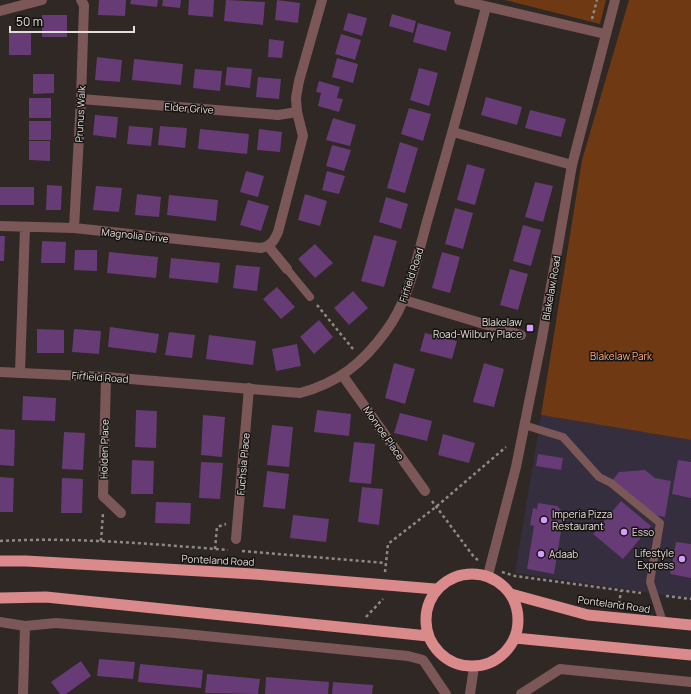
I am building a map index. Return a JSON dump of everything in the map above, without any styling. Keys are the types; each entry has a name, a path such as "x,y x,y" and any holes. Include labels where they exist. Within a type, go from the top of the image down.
{"highway":[{"name":"Ponteland Road","path":"0,561 26,561 253,574 435,589 455,576 489,572 511,594 517,609 518,626 515,638 506,652 486,664 474,667"},
{"path":"435,589 427,604 426,615 428,636 440,655 454,663 474,667"},
{"name":"Ponteland Road","path":"511,594 588,615 691,625"},
{"path":"0,598 46,597 428,636"},
{"path":"515,638 691,654"}],"street":[{"path":"0,11 42,0"},
{"name":"Prunus Walk","path":"74,228 81,100 84,5 81,0"},
{"path":"287,269 269,247 274,241 278,232 303,136 297,112 296,98 299,81 322,0"},
{"path":"459,0 474,2 486,7 605,34"},
{"name":"Blakelaw Road","path":"489,572 516,466 542,338 572,165 615,0"},
{"name":"Firfield Road","path":"0,372 106,377 300,393 321,388 343,376 361,359 387,330 404,300 453,132 486,7"},
{"name":"Elder Grive","path":"81,100 278,115 297,112"},
{"path":"453,132 572,165"},
{"name":"Magnolia Drive","path":"0,226 74,228 262,248 269,247"},
{"path":"20,372 25,227"},
{"path":"404,300 521,335"},
{"name":"Monroe Place","path":"343,376 425,491"},
{"name":"Holden Place","path":"103,496 106,377"},
{"name":"Fuchsia Place","path":"236,539 249,388"},
{"path":"103,496 121,513"},
{"path":"0,622 26,626 56,624 80,625 408,656 423,660 446,694"},
{"path":"23,694 26,626"},
{"path":"470,694 474,667"},
{"path":"521,694 560,669 691,682"}],"lane":[{"path":"287,269 310,297"},
{"path":"524,425 563,437 599,477 611,483 660,523 650,582 663,622"}],"path":[{"path":"310,297 361,359"},
{"path":"363,630 365,617 383,599 388,544 511,443"},
{"path":"101,541 103,496"},
{"path":"436,506 474,557 489,572 691,600"},
{"path":"0,541 37,539 101,541 233,550"},
{"path":"241,551 385,564"}],"shaded area":[{"path":"541,415 691,440 691,599 515,573"}],"green space":[{"path":"505,0 606,0 600,24"},
{"name":"Blakelaw Park","path":"629,0 691,0 691,440 541,415 582,160"}],"building":[{"path":"99,0 126,0 125,16 98,15"},
{"path":"131,0 158,0 157,7 130,4"},
{"path":"163,0 181,0 180,8 162,6"},
{"path":"189,0 214,0 213,17 188,15"},
{"path":"226,0 265,2 263,25 224,21"},
{"path":"277,0 300,3 298,23 275,20"},
{"path":"348,13 367,18 362,36 343,30"},
{"path":"392,14 416,21 413,33 389,26"},
{"path":"42,15 67,15 67,37 42,37"},
{"path":"418,23 451,32 446,51 413,42"},
{"path":"9,33 31,33 31,55 9,55"},
{"path":"341,34 361,40 355,60 335,54"},
{"path":"269,39 284,41 282,58 268,57"},
{"path":"97,57 122,60 120,82 95,80"},
{"path":"337,58 358,64 353,83 332,77"},
{"path":"134,59 183,64 181,85 132,80"},
{"path":"227,67 252,69 250,88 225,85"},
{"path":"419,68 438,73 429,106 410,100"},
{"path":"195,69 222,71 220,91 193,88"},
{"path":"33,74 54,74 54,93 33,94"},
{"path":"258,77 281,79 279,99 256,97"},
{"path":"319,81 340,87 337,98 343,99 339,112 318,106 321,93 316,92"},
{"path":"486,97 522,107 517,125 481,115"},
{"path":"29,98 51,98 51,118 29,118"},
{"path":"409,108 431,114 423,141 401,134"},
{"path":"530,110 566,119 561,137 525,128"},
{"path":"95,115 118,117 116,138 93,135"},
{"path":"333,118 356,125 350,146 326,140"},
{"path":"29,121 51,121 51,140 29,140"},
{"path":"129,126 153,128 151,146 127,144"},
{"path":"160,126 187,128 185,148 158,145"},
{"path":"200,129 249,134 247,154 198,149"},
{"path":"259,129 282,132 280,152 257,150"},
{"path":"29,141 50,141 50,161 29,160"},
{"path":"400,142 418,148 405,193 387,188"},
{"path":"332,145 351,150 344,171 326,166"},
{"path":"467,164 485,169 475,205 457,200"},
{"path":"246,171 264,176 258,197 240,192"},
{"path":"327,171 345,176 339,194 322,190"},
{"path":"535,182 553,186 543,222 525,217"},
{"path":"47,185 62,186 61,210 46,210"},
{"path":"96,186 122,188 119,212 93,210"},
{"path":"0,187 34,187 34,205 0,205"},
{"path":"137,194 161,197 159,217 135,215"},
{"path":"305,194 327,201 320,226 298,220"},
{"path":"169,195 218,200 216,221 167,215"},
{"path":"386,197 408,204 401,229 379,222"},
{"path":"248,200 269,206 261,231 240,225"},
{"path":"455,208 473,213 463,249 445,244"},
{"path":"523,225 541,230 531,266 513,261"},
{"path":"374,235 397,241 384,287 361,281"},
{"path":"0,236 5,236 4,261 0,261"},
{"path":"42,241 66,242 65,263 41,263"},
{"path":"315,244 333,263 315,278 298,259"},
{"path":"75,250 97,250 97,271 74,270"},
{"path":"109,252 158,257 156,278 107,273"},
{"path":"442,252 460,257 450,293 432,288"},
{"path":"171,258 220,263 218,283 169,278"},
{"path":"236,265 260,267 257,291 233,288"},
{"path":"510,269 528,274 518,310 500,305"},
{"path":"277,287 295,307 281,319 263,299"},
{"path":"353,291 368,308 349,325 334,308"},
{"path":"319,320 333,337 314,354 300,337"},
{"path":"110,327 159,334 156,353 108,347"},
{"path":"37,329 64,330 64,353 37,353"},
{"path":"74,329 101,331 99,354 72,352"},
{"path":"169,332 195,335 192,358 165,355"},
{"path":"425,333 457,341 452,359 420,351"},
{"path":"209,335 256,341 253,365 206,359"},
{"path":"297,344 301,366 276,371 272,349"},
{"path":"394,363 415,369 405,404 385,398"},
{"path":"484,363 504,369 494,407 473,402"},
{"path":"23,396 56,398 55,421 22,420"},
{"path":"136,410 157,411 156,448 135,447"},
{"path":"317,410 351,414 349,436 314,432"},
{"path":"400,413 432,421 427,441 394,433"},
{"path":"203,415 225,417 222,457 201,455"},
{"path":"272,425 293,427 289,467 267,465"},
{"path":"0,429 15,430 14,466 0,465"},
{"path":"64,432 85,433 83,470 62,469"},
{"path":"443,434 475,443 469,463 438,455"},
{"path":"354,442 375,444 371,484 349,482"},
{"path":"538,454 563,458 561,470 536,466"},
{"path":"132,460 154,461 153,494 131,494"},
{"path":"678,460 691,462 691,498 672,494"},
{"path":"201,462 223,463 220,499 199,498"},
{"path":"645,470 655,478 671,481 665,517 649,514 612,481 619,472"},
{"path":"267,471 289,474 285,509 263,507"},
{"path":"0,477 14,478 13,512 0,512"},
{"path":"62,478 83,479 82,513 61,513"},
{"path":"362,487 383,489 379,525 358,522"},
{"path":"621,501 651,526 623,559 593,534"},
{"path":"156,502 191,503 190,524 155,523"},
{"path":"538,503 557,506 564,513 554,574 527,569 534,526 530,525 533,508 537,509"},
{"path":"293,515 329,519 326,542 290,538"},
{"name":"Lifestyle Express","path":"676,542 691,544 691,578 670,574"},
{"path":"99,659 135,662 133,679 97,676"},
{"path":"81,661 91,676 66,694 60,694 51,682"},
{"path":"140,664 203,670 201,688 138,682"},
{"path":"207,674 260,679 258,694 205,693"},
{"path":"266,677 329,682 328,694 265,694"},
{"path":"333,682 373,685 372,694 332,694"}],"place":[{"name":"Blakelaw Road-Wilbury Place","path":"530,328"},
{"name":"Imperia Pizza Restaurant","path":"544,520"},
{"name":"Esso","path":"624,532"},
{"name":"Adaab","path":"541,554"},
{"name":"Lifestyle Express","path":"682,559"}]}
